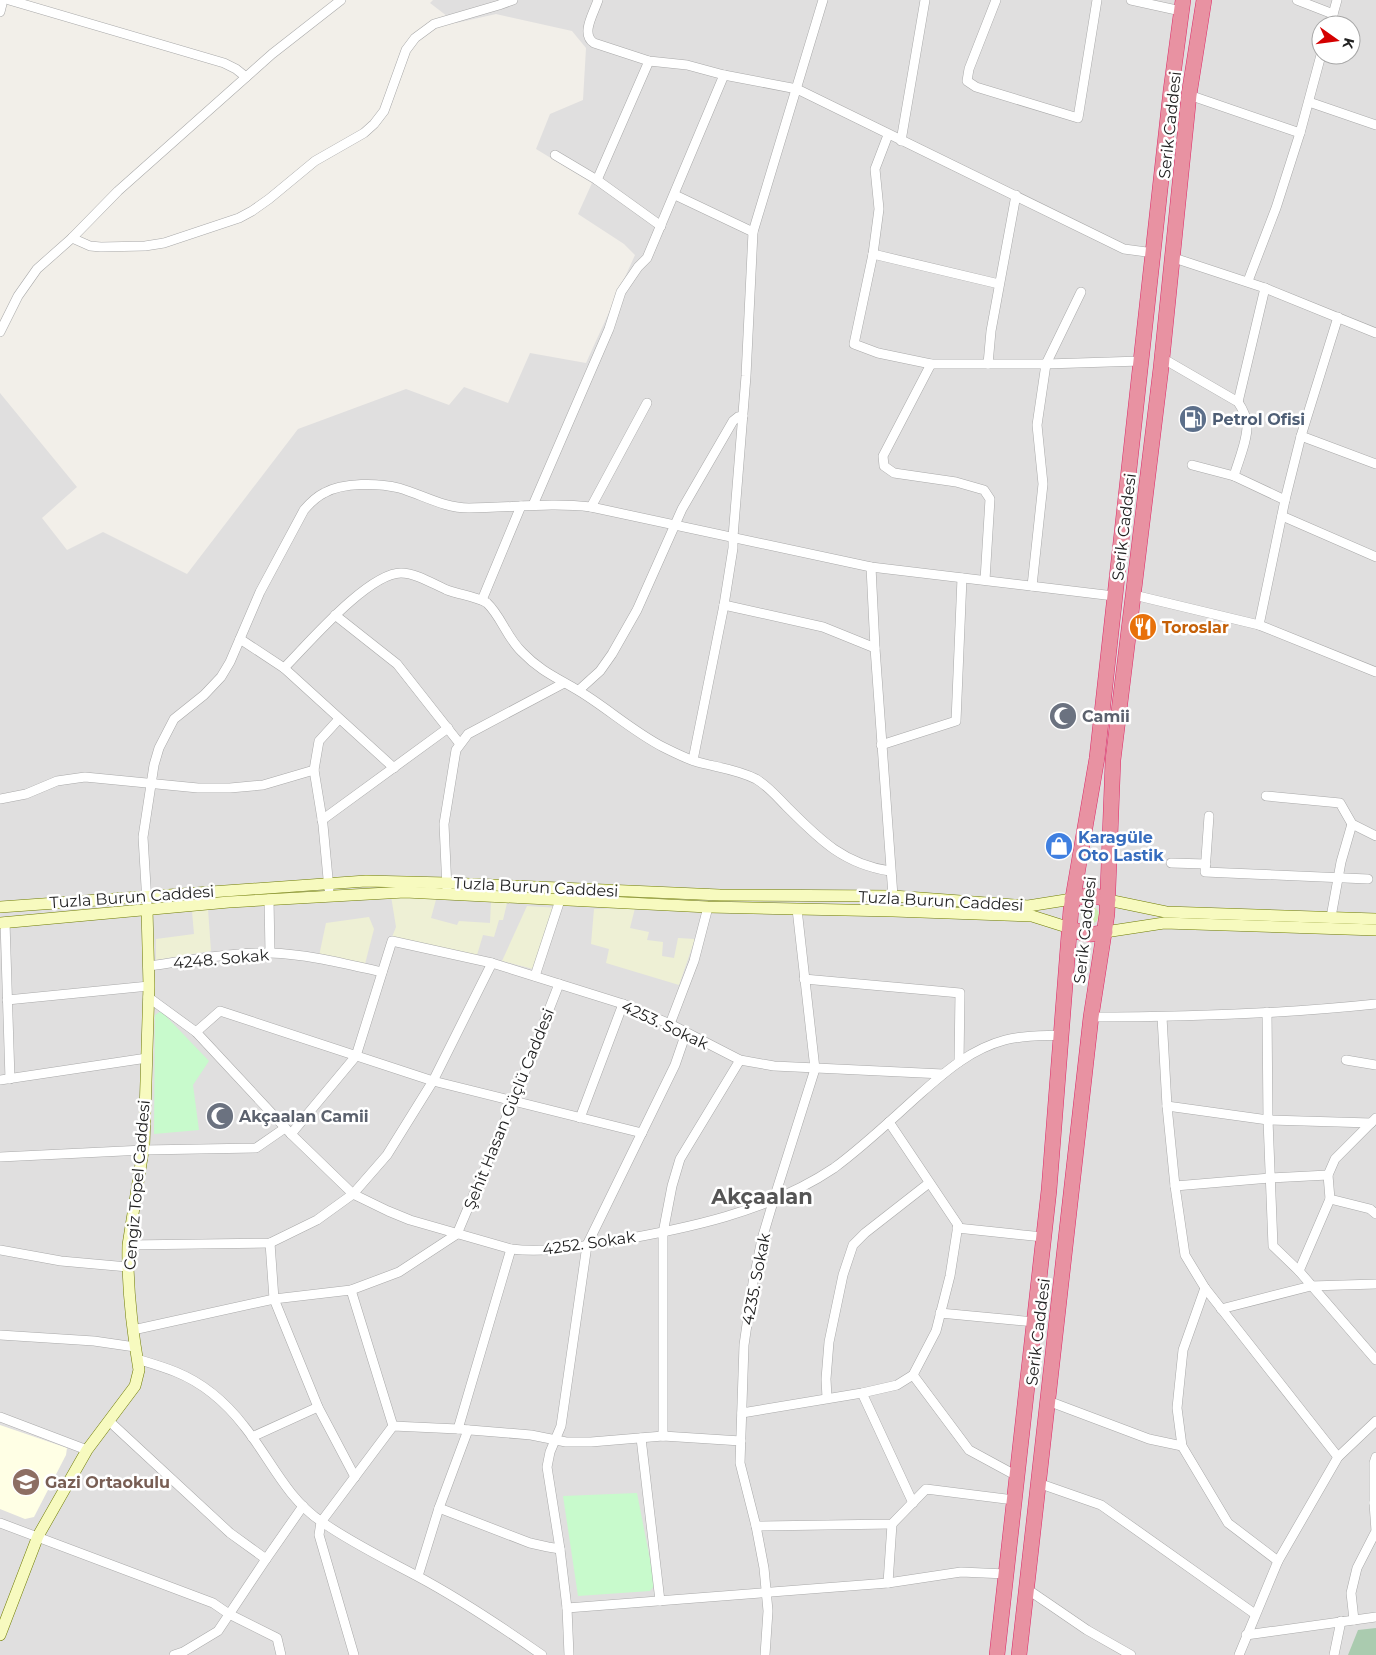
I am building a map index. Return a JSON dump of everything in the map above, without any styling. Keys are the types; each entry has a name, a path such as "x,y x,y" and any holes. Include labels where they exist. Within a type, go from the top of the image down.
{"highway":[{"name":"Serik Caddesi","path":"1019,1655 1092,1017 1105,932 1108,900 1113,760 1174,258 1189,94 1204,0"},
{"name":"Serik Caddesi","path":"997,1655 1049,1190 1072,899 1097,758 1182,5"},
{"path":"1072,899 1097,895 1108,900"},
{"path":"1070,928 1083,934 1093,935 1105,932"}],"main road":[{"name":"Tuzla Burun Caddesi","path":"0,907 366,881 560,900 708,907 1032,916 1070,928"},
{"name":"Tuzla Burun Caddesi","path":"2,922 269,899 448,888 720,895 893,896 1028,906 1072,899"},
{"path":"1108,900 1166,912 1376,919"},
{"name":"Cengiz Topel Caddesi","path":"138,1364 133,1330 128,1245 144,1150 149,992 147,909"},
{"path":"1105,932 1164,923 1376,930"},
{"path":"1,1630 38,1536 87,1450 135,1386 138,1364"}],"street":[{"path":"0,12 3,0"},
{"path":"9,0 224,64 236,69 246,77"},
{"path":"0,332 18,296 37,269 72,238 118,190 272,54 341,0"},
{"path":"72,238 90,246 145,246 164,243 239,218 269,199 316,160 364,133 374,124 384,110 406,50 424,30 434,24 513,0"},
{"path":"598,0 587,32 589,39 594,43 648,61 687,65 724,75 797,89 1124,249 1154,254"},
{"path":"693,760 724,605 733,548 743,416 753,232 823,0"},
{"path":"901,141 925,0"},
{"path":"996,0 969,69 967,80 976,88 1078,118 1097,0"},
{"path":"1131,0 1182,5"},
{"path":"1297,0 1332,14 1337,0"},
{"path":"597,180 648,61"},
{"path":"1248,281 1276,208 1300,133 1318,65"},
{"path":"533,506 609,329 621,292 638,267 647,258 724,75"},
{"path":"1189,94 1300,133"},
{"path":"1308,102 1376,125"},
{"path":"888,135 875,169 880,208 873,254 854,344 878,353 932,364 1046,364 1141,361"},
{"path":"555,155 597,180 661,226"},
{"path":"675,195 753,232"},
{"path":"988,364 991,331 1016,195"},
{"path":"873,254 999,284"},
{"path":"1174,258 1248,281 1376,333"},
{"path":"1238,402 1265,288"},
{"path":"1032,586 1043,484 1037,425 1046,364 1081,292"},
{"path":"1259,625 1285,500 1301,436 1338,317"},
{"path":"1162,358 1238,402 1247,425 1243,447 1234,476"},
{"path":"932,364 883,456 884,466 894,473 956,482 984,490 990,499 986,580"},
{"path":"591,507 646,403"},
{"path":"579,690 600,671 612,654 637,610 682,509 733,420 738,416 743,416"},
{"path":"1301,436 1376,464"},
{"path":"1192,465 1234,476 1285,500"},
{"path":"147,909 143,837 154,765 159,748 174,719 214,686 222,677 260,592 304,510 325,492 335,488 386,486 398,488 445,505 468,508 566,504 591,507 871,566 1114,596"},
{"path":"482,600 521,506"},
{"path":"1282,516 1376,557"},
{"path":"871,566 893,896"},
{"path":"284,668 335,615 373,584 383,577 392,574 402,573 411,575 482,600 492,607 504,629 519,650 541,670 579,690 646,738 693,760 746,775 756,780 770,790 818,837 842,855 861,864 890,871"},
{"path":"882,745 956,721 962,578"},
{"path":"1134,596 1259,625 1376,672"},
{"path":"724,605 823,627 875,648"},
{"path":"335,615 397,664 460,744"},
{"path":"240,639 284,668 394,768"},
{"path":"448,888 444,824 456,750 468,734 564,683"},
{"path":"329,896 322,820 314,770 319,741 339,719"},
{"path":"322,820 448,728"},
{"path":"0,799 26,794 57,781 85,778 198,788 230,788 263,785 314,770"},
{"path":"1266,796 1340,803 1352,824 1376,836"},
{"path":"1209,816 1206,872 1368,879"},
{"path":"1331,917 1341,862 1352,824"},
{"path":"1171,863 1206,864"},
{"path":"269,899 270,953"},
{"path":"535,976 560,900"},
{"path":"670,1024 694,961 708,907"},
{"name":"4235. Sokak","path":"765,1655 767,1593 764,1568 756,1526 740,1463 744,1345 762,1239 815,1069 797,909"},
{"path":"2,922 10,1079"},
{"name":"4253. Sokak","path":"382,972 392,941 492,963 623,1004 670,1024 740,1060 774,1066 815,1069 942,1074"},
{"name":"4248. Sokak","path":"148,966 230,955 270,953 330,961 382,972"},
{"path":"128,1245 270,1243 317,1220 353,1194 387,1155 433,1081 492,963"},
{"path":"0,1157 144,1150 256,1148 288,1131 356,1056 382,972"},
{"path":"804,979 960,994 958,1062"},
{"name":"Şehit Hasan Güçlü Caddesi","path":"457,1234 560,984"},
{"path":"7,1000 149,992"},
{"name":"4252. Sokak","path":"149,992 196,1032 288,1131 353,1194 388,1212 457,1234 511,1249 537,1251 663,1233 772,1202 808,1184 834,1167 958,1062 1005,1040 1019,1037 1062,1035"},
{"path":"580,1118 623,1004"},
{"path":"1092,1017 1162,1017 1332,1009 1376,1004"},
{"path":"196,1032 220,1012 433,1081 642,1133"},
{"path":"1267,1012 1268,1120 1273,1246 1299,1271 1376,1360"},
{"path":"1162,1017 1167,1106 1175,1186 1185,1255 1205,1288 1338,1457"},
{"path":"569,1655 567,1608 547,1467 550,1452 561,1426 586,1245 675,1065 686,1033"},
{"path":"0,1080 147,1058"},
{"path":"663,1436 663,1233 672,1186 680,1159 740,1060"},
{"path":"1346,1060 1376,1065"},
{"path":"1167,1106 1268,1120 1373,1120"},
{"path":"1299,1271 1330,1199 1328,1175 1335,1159 1373,1120"},
{"path":"742,1413 862,1393 897,1385 913,1374 936,1331 950,1276 958,1225 889,1122"},
{"path":"1175,1186 1328,1175"},
{"path":"827,1398 826,1380 829,1342 843,1276 854,1245 865,1233 929,1183"},
{"path":"1330,1199 1370,1209 1376,1214"},
{"path":"957,1228 1043,1237"},
{"path":"133,1330 274,1299 351,1290 399,1272 457,1234"},
{"path":"270,1243 274,1299 318,1407 355,1477"},
{"path":"458,1429 511,1249"},
{"path":"0,1250 61,1261 128,1267"},
{"path":"1221,1309 1311,1286 1376,1284"},
{"path":"1205,1288 1183,1350 1177,1408 1182,1446 1228,1523 1278,1560"},
{"path":"351,1290 393,1426"},
{"path":"940,1312 1035,1322"},
{"path":"0,1335 94,1341 135,1347"},
{"path":"138,1364 178,1373 196,1382 214,1395 232,1412 252,1437 279,1478 303,1506 321,1522 381,1558 418,1576 542,1655"},
{"path":"913,1374 969,1450 1017,1476"},
{"path":"862,1393 912,1503"},
{"path":"1048,1400 1149,1439 1182,1446"},
{"path":"252,1437 318,1407"},
{"path":"0,1417 87,1450"},
{"path":"109,1421 230,1532 266,1559"},
{"path":"1239,1655 1278,1560 1338,1457 1376,1422"},
{"path":"393,1426 531,1435 555,1440 580,1442 663,1436 741,1441"},
{"path":"354,1655 319,1535 321,1522 393,1426"},
{"path":"418,1576 439,1508 468,1430"},
{"path":"640,1438 660,1601"},
{"path":"1354,1620 1351,1593 1357,1568 1376,1531 1374,1463 1376,1457"},
{"path":"1038,1483 1101,1505 1255,1614"},
{"path":"888,1583 892,1524 926,1488 1014,1500"},
{"path":"181,1654 218,1631 303,1506"},
{"path":"439,1508 530,1543 560,1549"},
{"path":"0,1523 213,1603 229,1614 277,1638 281,1655"},
{"path":"756,1526 892,1524"},
{"path":"567,1608 888,1583 961,1572 1006,1574"},
{"path":"1027,1589 1087,1630 1131,1655"},
{"path":"1246,1635 1340,1621 1376,1618"},
{"path":"1334,1655 1340,1621"}],"shaded area":[{"path":"433,0 1376,0 1376,1655 0,1655 0,393 77,487 42,518 67,550 103,532 187,574 298,429 406,389 449,405 464,387 508,403 530,353 586,363 635,255 624,244 578,214 592,183 536,149 550,114 583,100 586,48 572,31 496,14 456,23 430,3"},
{"path":"391,896 437,896 431,918 457,925 459,921 490,923 491,901 507,903 503,920 499,920 494,937 483,935 477,955 392,937 396,927"},
{"path":"527,906 560,908 533,969 502,961"},
{"path":"635,908 630,928 649,932 647,940 663,942 662,956 674,958 678,938 695,939 679,985 606,963 609,949 591,944 594,909"},
{"path":"208,909 211,951 156,960 156,939 194,934 192,911"},
{"path":"369,917 374,929 365,964 319,956 326,923"},
{"name":"Gazi Ortaokulu","path":"0,1425 67,1448 66,1455 34,1517 25,1519 0,1509"},
{"path":"1376,1628 1376,1655 1348,1655 1358,1630"}],"green space":[{"path":"1090,906 1098,911 1099,915 1094,923 1090,924 1082,919 1081,915 1086,907"},
{"path":"161,1011 209,1061 193,1085 199,1130 154,1134 155,1015"},
{"path":"637,1493 655,1585 650,1591 578,1596 563,1496"}],"place":[{"name":"Petrol Ofisi","path":"1193,419"},
{"name":"Toroslar","path":"1143,627"},
{"name":"Camii","path":"1063,716"},
{"name":"Karagüle Oto Lastik","path":"1059,846"},
{"name":"Akçaalan Camii","path":"220,1116"},
{"name":"Gazi Ortaokulu","path":"26,1482"}],"district":[{"name":"Akçaalan","path":"762,1196"}]}
